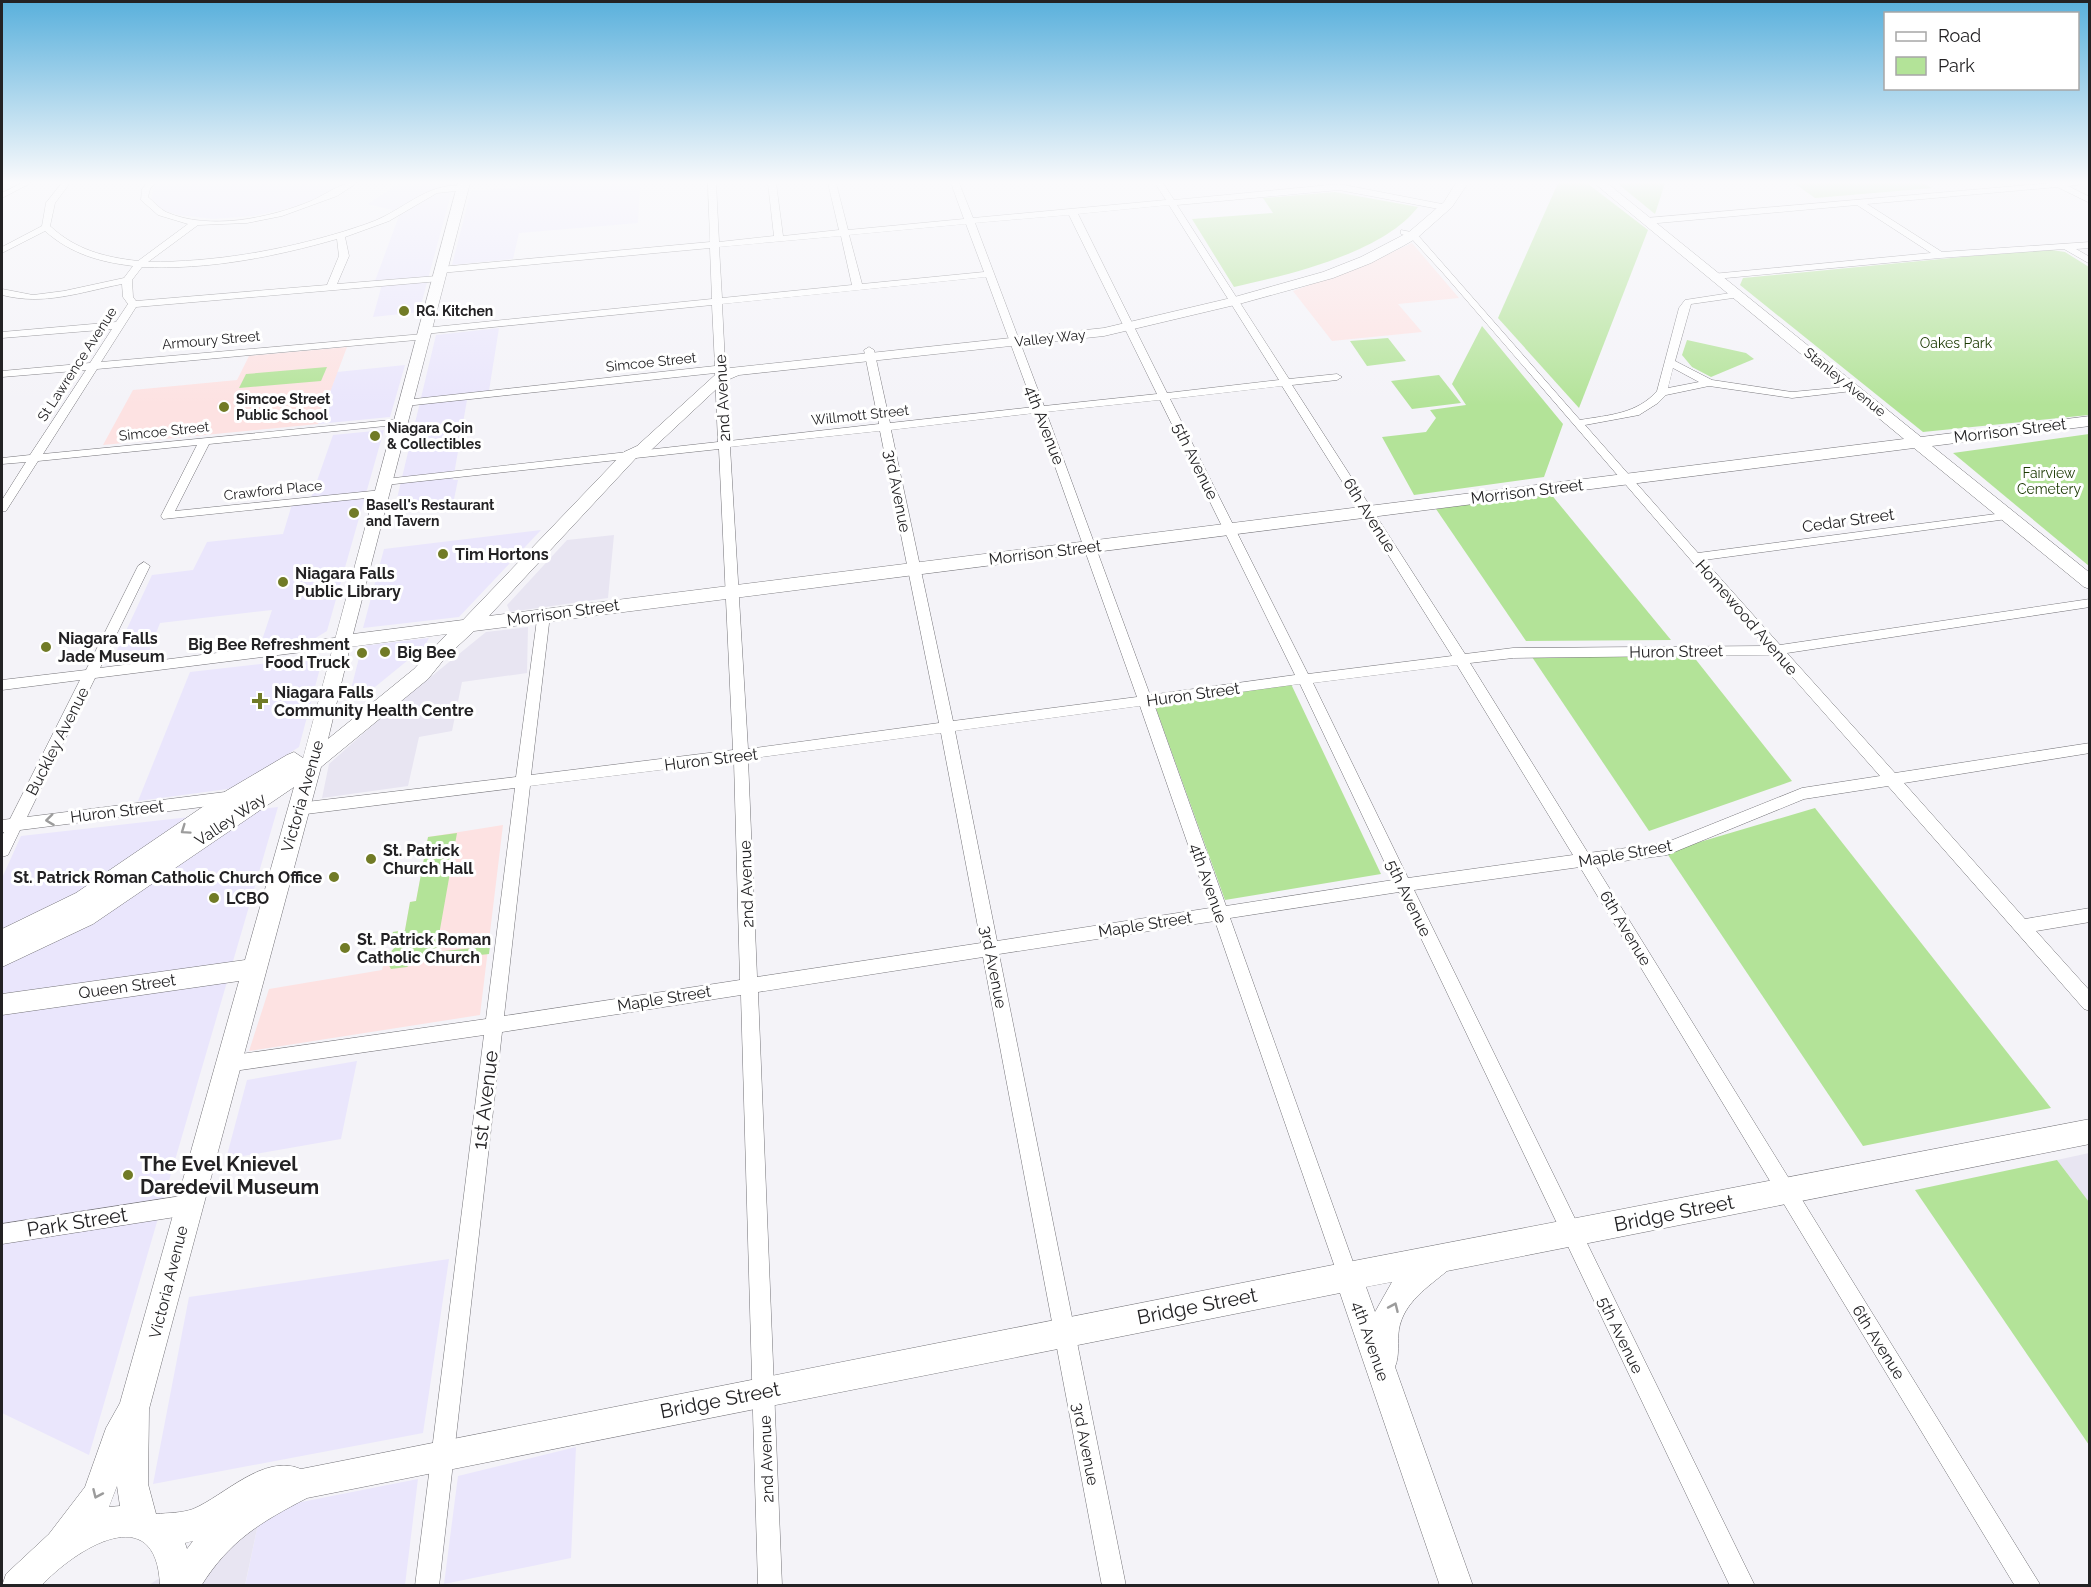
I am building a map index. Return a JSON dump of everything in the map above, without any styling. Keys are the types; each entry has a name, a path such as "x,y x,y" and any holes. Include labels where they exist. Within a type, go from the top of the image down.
{"street":[{"path":"99,257 113,261 141,263 207,263 245,257"},
{"path":"2,292 29,298 63,295 127,280 149,257"},
{"path":"330,288 345,257"},
{"name":"Victoria Avenue","path":"177,1586 175,1557 168,1542 135,1509 132,1491 134,1408 309,765 317,744 444,257"},
{"path":"133,304 330,288 595,257"},
{"name":"2nd Avenue","path":"717,257 720,373 741,755 770,1586"},
{"path":"850,257 858,288"},
{"name":"4th Avenue","path":"982,257 1091,546 1457,1586"},
{"name":"5th Avenue","path":"1095,257 1304,679 1743,1586"},
{"name":"6th Avenue","path":"1206,257 1462,661 2029,1586"},
{"name":"Valley Way","path":"2,957 85,917 309,765 421,674 438,653 470,625 630,455 643,449 720,373 869,353 1128,325 1347,268 1366,257"},
{"name":"Homewood Avenue","path":"1430,257 1579,423 1694,557 2090,1004"},
{"name":"Stanley Avenue","path":"1692,257 2090,583"},
{"path":"1715,276 1918,257"},
{"name":"Armoury Street","path":"2,374 423,334 988,274"},
{"name":"St Lawrence Avenue","path":"2,508 133,304 128,297 127,280"},
{"path":"1579,423 1629,415 1644,410 1655,402 1662,392 1684,308 1688,302 1737,295"},
{"path":"2,335 119,325"},
{"name":"3rd Avenue","path":"869,353 991,947 1114,1586"},
{"path":"1669,362 1709,383"},
{"name":"Simcoe Street","path":"405,403 720,373"},
{"name":"Willmott Street","path":"384,488 724,444 1337,377"},
{"path":"1662,392 1709,383 1792,395 1852,388"},
{"name":"Morrison Street","path":"2,685 732,590 2090,421"},
{"name":"Simcoe Street","path":"2,462 401,422"},
{"name":"Crawford Place","path":"204,442 167,516 384,488"},
{"name":"Cedar Street","path":"1694,557 2007,515"},
{"name":"Buckley Avenue","path":"2,851 8,825 90,674 144,566"},
{"name":"Huron Street","path":"298,809 741,755 1513,653 1776,650 2090,603"},
{"name":"1st Avenue","path":"428,1586 543,615"},
{"name":"Valley Way","path":"2,940 84,900 234,797 317,744 405,670 438,653"},
{"name":"Maple Street","path":"227,1064 1403,885 1667,849 1802,794 2090,748"},
{"name":"Huron Street","path":"8,825 234,797"},
{"path":"261,798 279,798 290,802 298,809"},
{"path":"2021,927 2090,915"},
{"name":"Queen Street","path":"2,1004 254,969"},
{"name":"Bridge Street","path":"182,1586 195,1565 228,1526 266,1502 304,1483 2090,1131"},
{"name":"Park Street","path":"2,1234 188,1205"},
{"path":"1386,1383 1381,1337 1394,1304 1403,1289 1416,1276 1444,1257"},
{"name":"Victoria Avenue","path":"61,1544 97,1497 117,1439 134,1408"},
{"name":"Bridge Street","path":"61,1544 84,1531 126,1521 151,1527 186,1527 201,1522 238,1498 263,1486 283,1481 304,1483"},
{"path":"2,1585 27,1576 61,1544"}],"shaded area":[{"path":"384,257 434,257 419,312 373,317 383,281 375,281"},
{"path":"454,257 513,257 513,259 452,265"},
{"path":"1382,257 1424,257 1459,298 1398,304 1422,332 1332,341 1293,291"},
{"path":"499,328 488,397 467,400 453,480 458,480 453,504 394,511 436,335"},
{"name":"Simcoe Street Public School","path":"347,347 318,424 103,445 133,390 237,380 249,356"},
{"path":"405,365 390,417 318,424 337,372"},
{"path":"384,430 327,631 309,642 259,649 272,610 160,623 146,659 111,663 152,575 193,570 207,542 283,534 293,501 311,498 333,435"},
{"path":"541,530 459,617 363,628 384,549"},
{"path":"614,535 608,598 510,612 507,605 567,540"},
{"path":"528,627 527,673 462,682 452,731 419,737 408,786 322,798 329,764 384,715 486,632"},
{"path":"429,638 424,647 359,700 348,701 362,646"},
{"path":"323,657 299,747 235,788 138,801 190,672"},
{"path":"278,807 89,1455 2,1413 2,878 21,836"},
{"path":"503,825 480,1015 249,1051 269,989 382,970 385,958 397,945 396,940 391,938 393,932 405,930 410,902 416,901 428,837"},
{"path":"357,1061 341,1139 226,1159 247,1080"},
{"path":"2089,1153 2089,1202 2057,1160"},
{"path":"449,1259 423,1433 153,1484 189,1297"},
{"path":"576,1447 571,1558 444,1584 458,1476"},
{"path":"418,1479 405,1585 245,1586 261,1510"},
{"path":"261,1510 245,1585 149,1585"}],"green space":[{"path":"1216,257 1340,257 1307,269 1234,287"},
{"path":"1525,257 1638,257 1579,408 1498,318"},
{"name":"Oakes Park","path":"1961,257 2073,257 2089,267 2089,415 1923,432 1740,285 1743,278"},
{"path":"1482,326 1563,424 1544,477 1414,495 1382,437 1426,432 1436,418 1430,410 1466,405 1452,384"},
{"path":"1388,338 1406,361 1367,366 1350,341"},
{"path":"1687,340 1746,353 1754,359 1711,377 1692,367 1682,355"},
{"path":"327,367 321,381 239,388 246,374"},
{"path":"1439,375 1461,403 1412,409 1391,381"},
{"name":"Fairview Cemetery","path":"2089,434 2089,566 1953,453"},
{"path":"1550,493 1671,640 1526,641 1436,509"},
{"path":"1693,656 1792,781 1649,831 1532,657"},
{"path":"1291,684 1381,874 1225,900 1154,703"},
{"path":"1815,808 2051,1108 1863,1146 1666,852"},
{"path":"457,833 436,952 490,946 489,954 471,956 468,953 415,961 407,967 391,969 385,958 397,945 396,940 391,938 393,932 405,930 410,902 416,901 428,837"},
{"path":"2057,1160 2089,1202 2089,1445 1915,1190"}],"place":[{"name":"RG. Kitchen","path":"404,311"},
{"name":"Simcoe Street Public School","path":"224,407"},
{"name":"Niagara Coin & Collectibles","path":"375,436"},
{"name":"Basell's Restaurant and Tavern","path":"354,513"},
{"name":"Tim Hortons","path":"443,554"},
{"name":"Niagara Falls Public Library","path":"283,582"},
{"name":"Niagara Falls Jade Museum","path":"46,647"},
{"name":"Big Bee","path":"385,652"},
{"name":"Big Bee Refreshment Food Truck","path":"362,653"},
{"name":"Niagara Falls Community Health Centre","path":"260,701"},
{"name":"St. Patrick Church Hall","path":"371,859"},
{"name":"St. Patrick Roman Catholic Church Office","path":"334,877"},
{"name":"LCBO","path":"214,898"},
{"name":"St. Patrick Roman Catholic Church","path":"345,948"},
{"name":"The Evel Knievel Daredevil Museum","path":"128,1175"}]}
